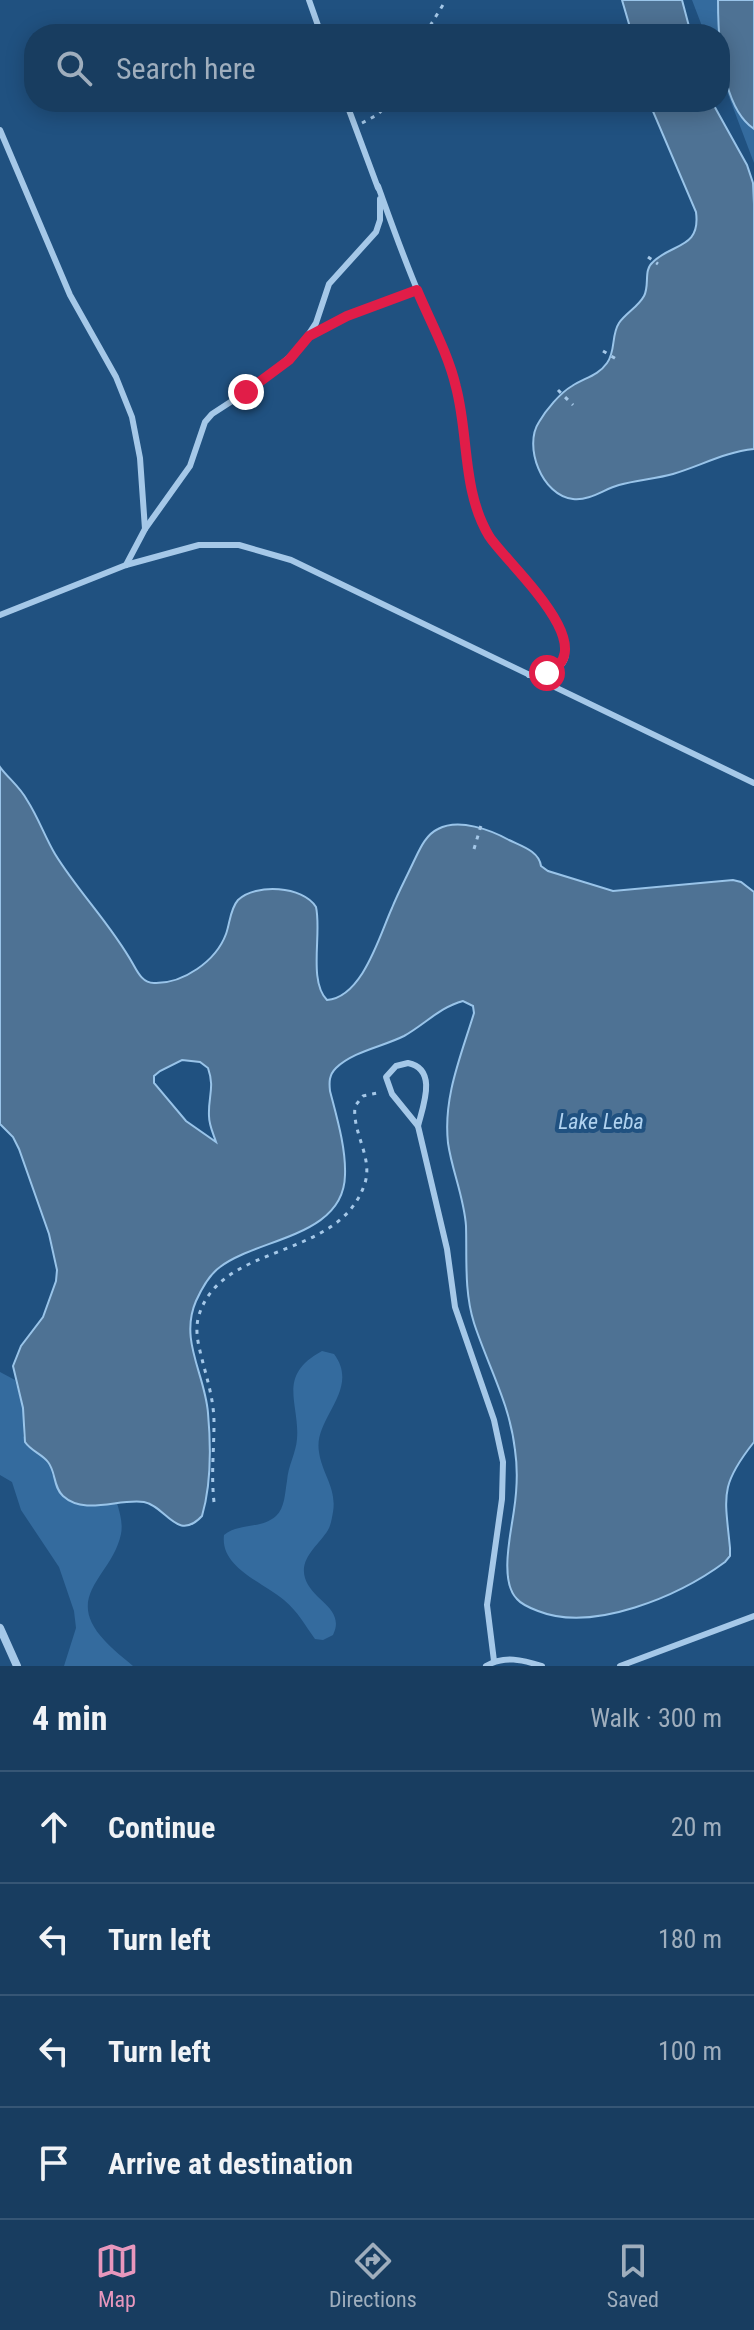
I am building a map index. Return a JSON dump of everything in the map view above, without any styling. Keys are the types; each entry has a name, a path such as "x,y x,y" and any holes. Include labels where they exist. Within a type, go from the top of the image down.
{"street":[{"path":"0,1628 17,1666"}],"lane":[{"path":"309,0 317,24"},
{"path":"350,112 457,389 473,493 481,521 500,552 552,613 562,633 566,655 560,666 541,674 526,675"},
{"path":"0,130 70,295 128,403 140,458 145,529"},
{"path":"126,565 145,529 190,466 205,422 289,360 309,336 329,284 379,226 381,209 378,186"},
{"path":"309,336 347,316 417,290"},
{"path":"0,615 126,565 199,545 239,545 260,549 305,567 754,783"},
{"path":"418,1126 427,1082 424,1072 416,1064 396,1066 386,1077 390,1090 418,1126 447,1249 455,1307 494,1420 503,1462 502,1499 487,1605 494,1661"},
{"path":"620,1666 754,1616"},
{"path":"486,1666 494,1661 517,1660 542,1666"}],"path":[{"path":"431,24 446,0"},
{"path":"355,126 380,112"},
{"path":"648,257 658,264"},
{"path":"603,351 616,359"},
{"path":"558,390 573,405"},
{"path":"474,849 482,822"},
{"path":"214,1502 213,1412 197,1336 200,1313 211,1294 233,1274 317,1235 344,1217 363,1188 367,1175 355,1106 363,1096 390,1090"}],"shaded area":[{"path":"692,0 754,0 754,163 730,99 730,24 701,24"},
{"path":"322,1351 334,1354 341,1367 342,1380 340,1392 319,1440 321,1460 333,1496 332,1519 328,1530 307,1558 304,1571 309,1586 335,1618 333,1635 323,1640 315,1639 284,1600 236,1565 225,1547 224,1535 270,1520 281,1509 297,1439 295,1380 308,1360"},
{"path":"0,1372 15,1380 23,1408 23,1436 51,1466 52,1475 97,1505 117,1503 121,1534 116,1549 94,1586 88,1611 93,1625 105,1641 133,1666 64,1666 76,1628 74,1611 59,1567 21,1510 12,1482 0,1475"}],"water":[{"path":"622,0 682,0 688,24 629,24"},
{"path":"718,0 754,0 754,129 743,118 730,93 730,24 719,24"},
{"path":"653,112 718,112 747,165 753,183 754,449 723,456 673,474 626,483 591,497 573,499 562,496 544,480 538,468 533,444 539,422 563,393 607,363 619,323 644,296 650,265 690,239 696,224 696,212"},
{"name":"Lake Leba","path":"0,767 24,795 64,868 139,974 150,983 176,980 197,969 221,944 238,900 256,891 279,889 301,895 316,907 318,981 327,1000 340,996 351,988 368,963 423,844 429,835 446,826 465,825 493,833 529,850 548,871 613,891 733,880 741,882 754,892 754,1442 735,1470 727,1492 730,1556 684,1587 635,1608 609,1614 560,1617 526,1606 512,1591 507,1569 516,1488 515,1450 504,1401 471,1311 467,1287 465,1215 448,1143 448,1109 474,1013 473,1006 463,1001 455,1004 404,1036 360,1053 336,1068 331,1076 330,1091 344,1154 345,1175 341,1196 315,1224 236,1257 220,1267 200,1292 190,1329 206,1399 210,1465 202,1516 185,1526 144,1502 92,1506 72,1502 60,1492 48,1462 25,1442 23,1408 13,1366 21,1346 43,1317 57,1270 49,1234 19,1149 13,1137 0,1124","holes":["182,1060 200,1062 208,1068 210,1075 209,1119 216,1142 186,1121 154,1083 154,1076 160,1071"]}],"route":[{"path":"246,392 289,360 309,336 347,316 417,290 457,389 463,439 481,521 500,552 552,613 562,633 566,649 564,661 547,673"}]}
